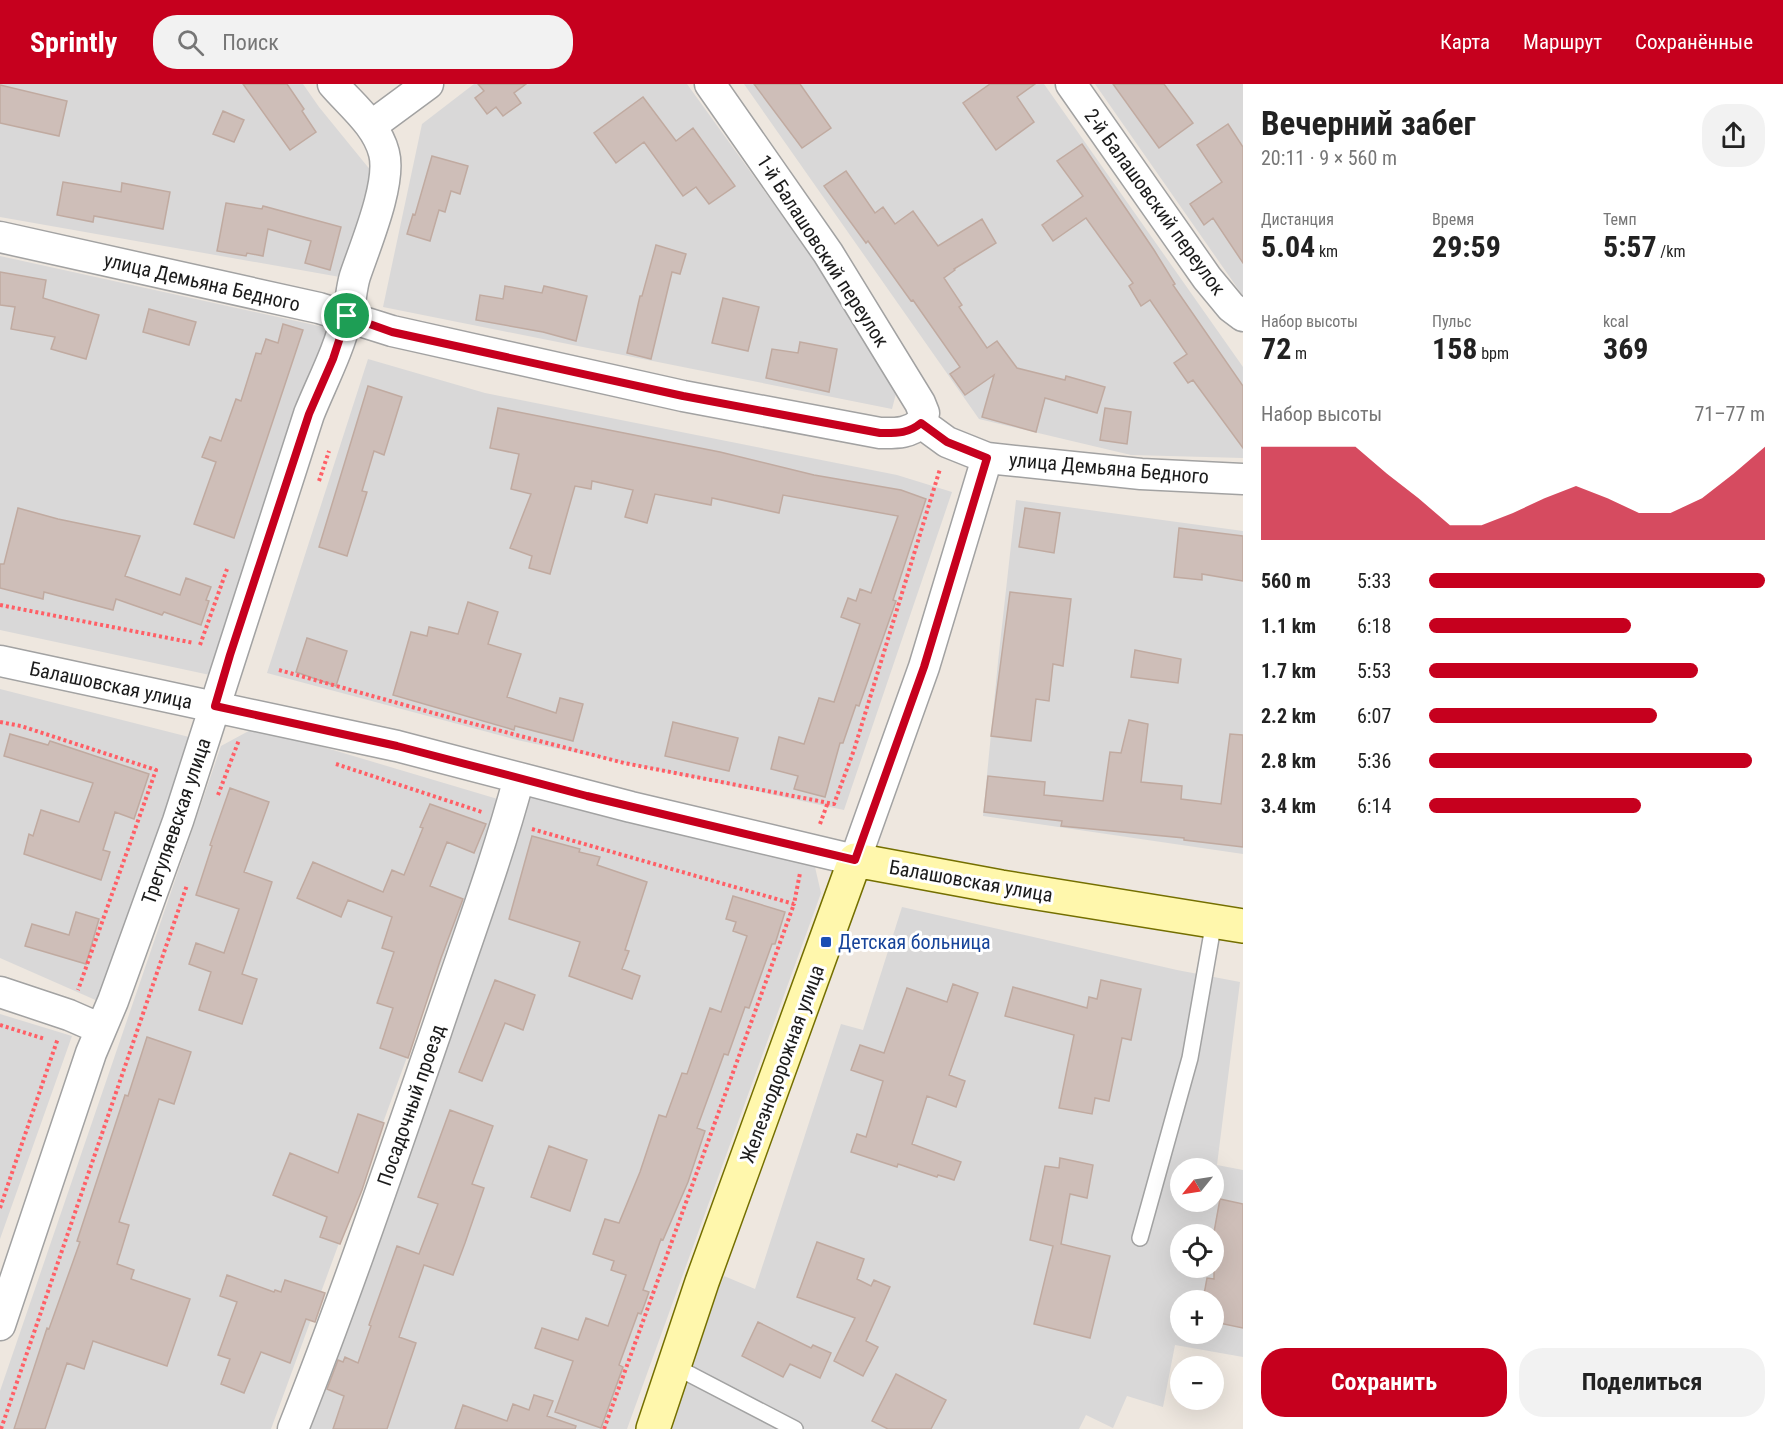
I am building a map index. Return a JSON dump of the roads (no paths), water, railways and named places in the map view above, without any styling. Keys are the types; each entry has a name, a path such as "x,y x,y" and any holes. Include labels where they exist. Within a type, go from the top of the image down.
{"street":[{"name":"Трегуляевская улица","path":"0,1325 84,1072 178,821 309,414 333,359 347,316 352,285 381,194 384,153 371,126 333,84"},
{"path":"371,126 428,84"},
{"name":"1-й Балашовский переулок","path":"710,84 828,253 920,403 924,413 921,423"},
{"name":"2-й Балашовский переулок","path":"1071,84 1207,278 1231,307 1243,316"},
{"name":"улица Демьяна Бедного","path":"0,237 320,308 392,332 672,393 880,433 906,432 913,430 921,423 947,442 987,458 1141,474 1243,479"},
{"name":"Железнодорожная улица","path":"652,1429 702,1282 924,667 987,458"},
{"name":"Балашовская улица","path":"0,662 397,746 631,807 855,860 1001,887 1229,923"},
{"name":"Посадочный проезд","path":"293,1429 392,1160 501,841 519,778"},
{"path":"0,992 69,1015 101,1029"}],"lane":[{"path":"1140,1238 1229,923"},
{"path":"675,1366 795,1429"}],"place":[{"name":"Детская больница","path":"826,942"}]}
